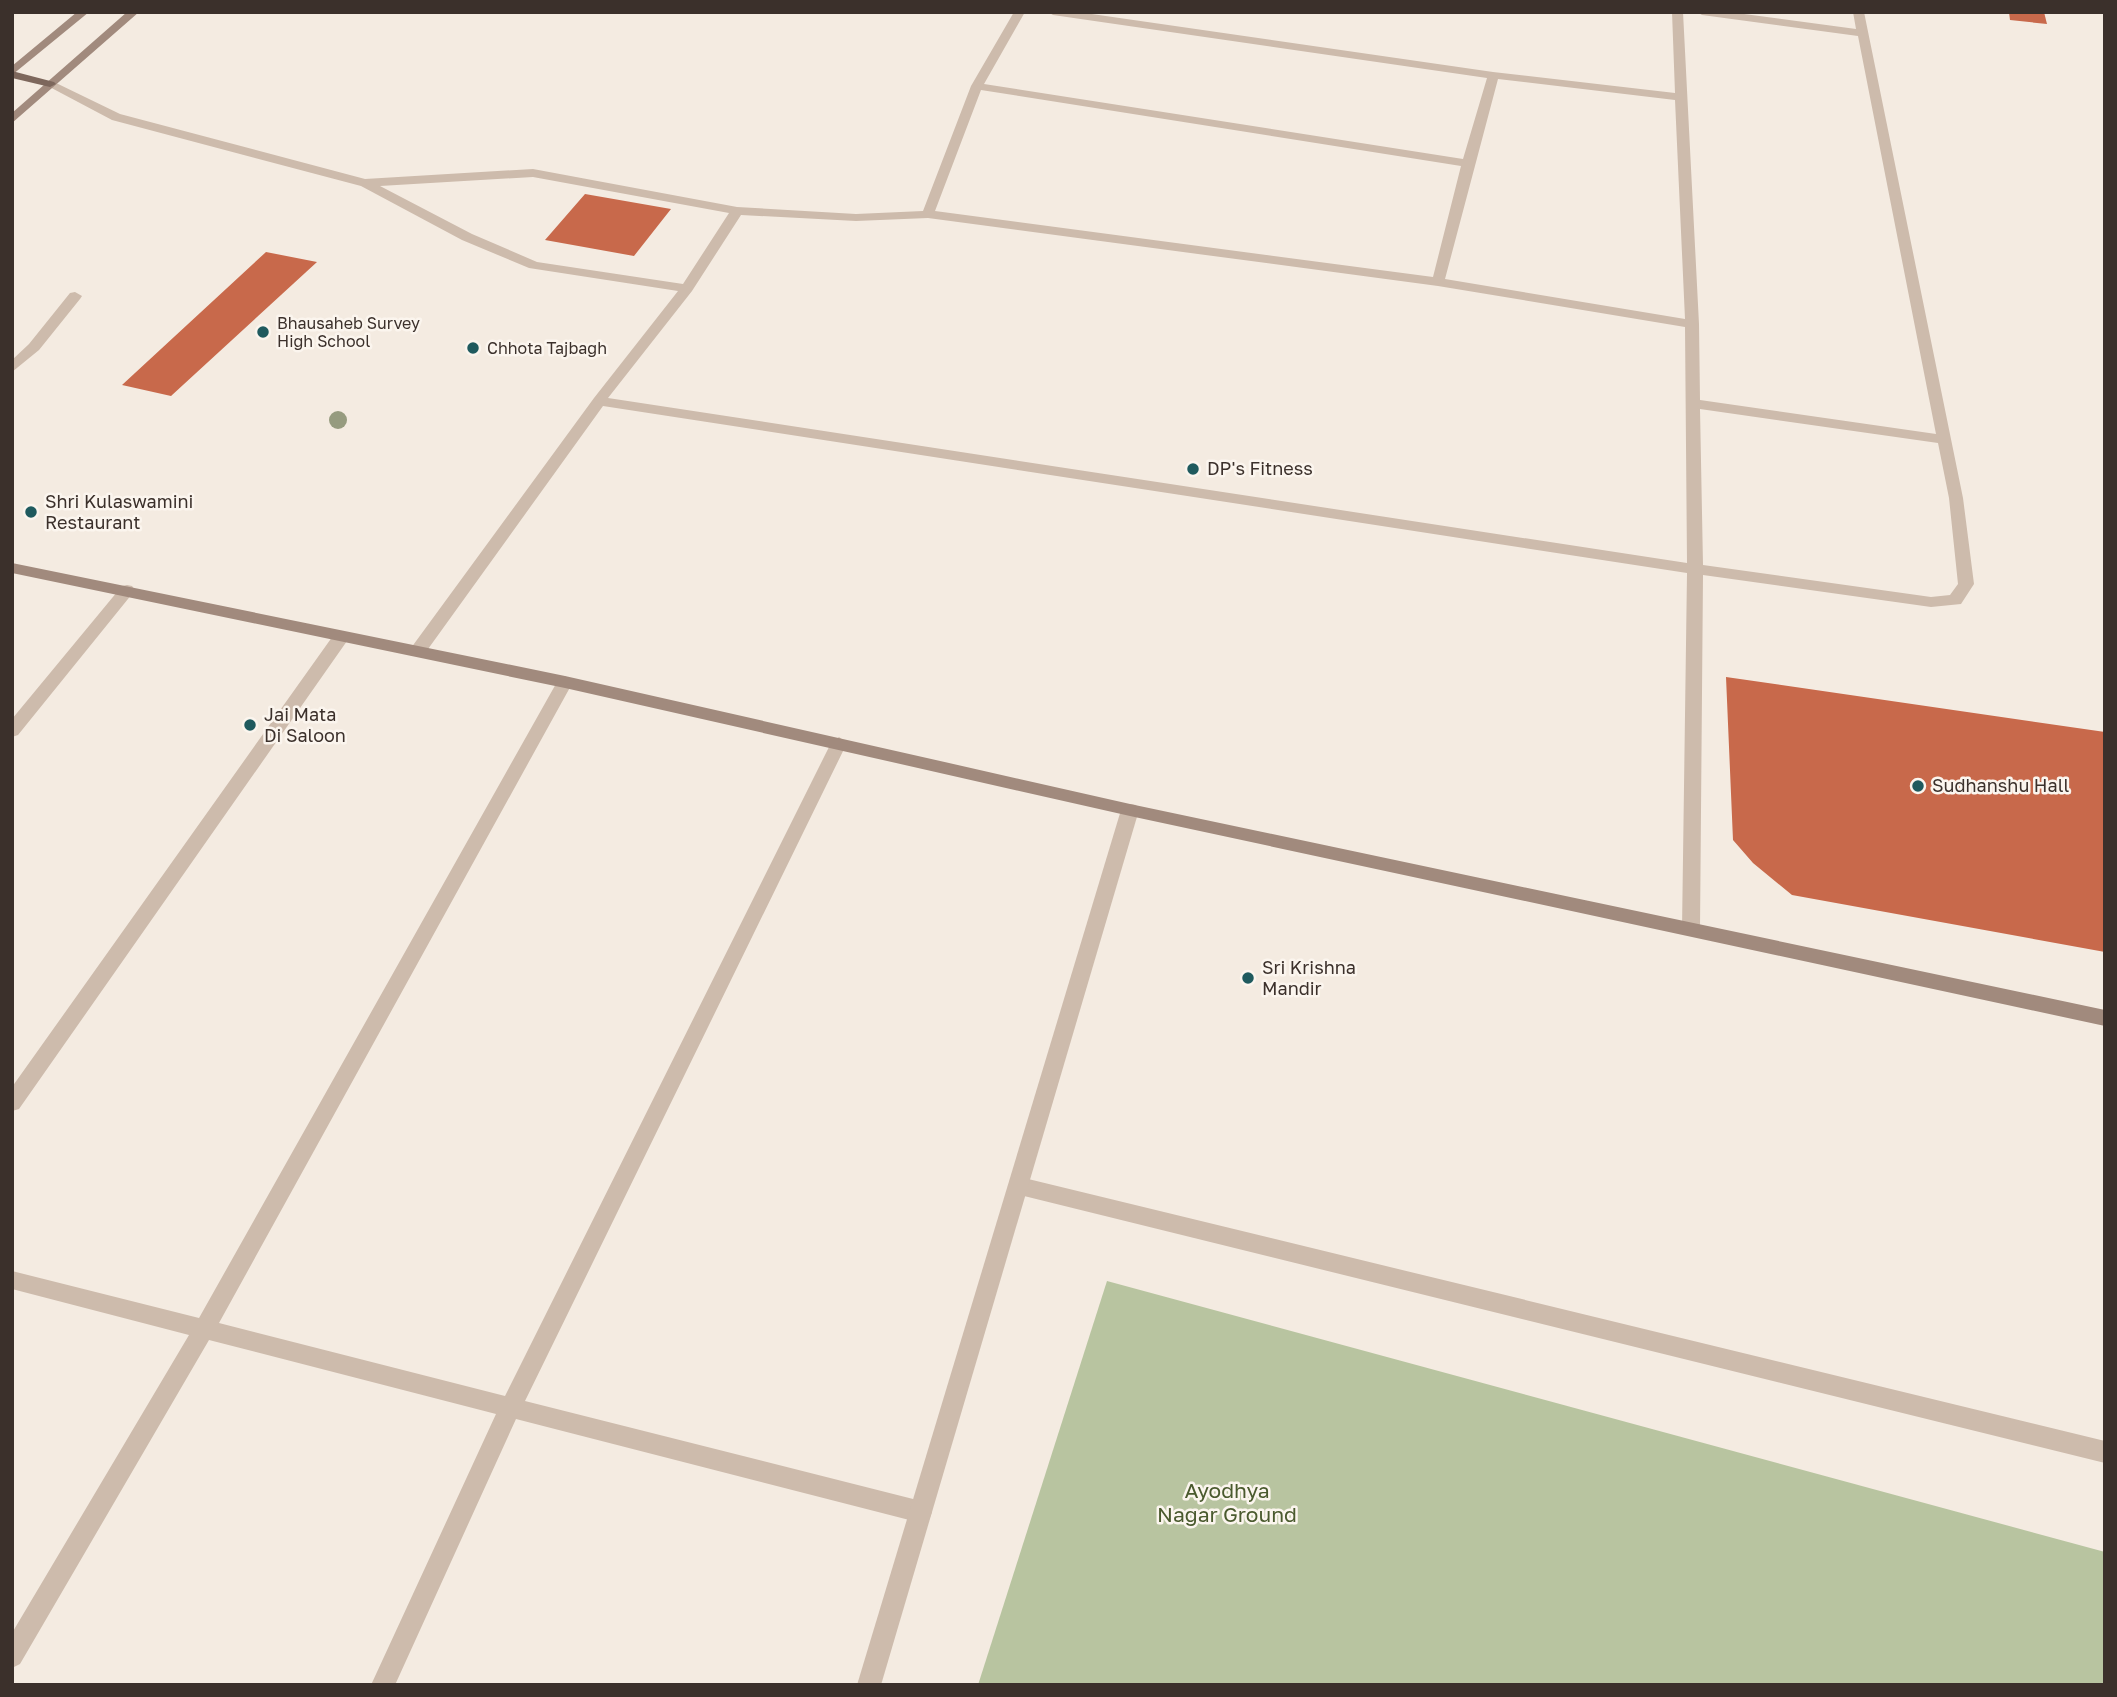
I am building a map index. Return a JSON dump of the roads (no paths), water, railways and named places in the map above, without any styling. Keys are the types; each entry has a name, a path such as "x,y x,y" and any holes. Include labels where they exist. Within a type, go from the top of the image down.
{"main road":[{"path":"12,73 84,12"},
{"path":"12,120 134,12"},
{"path":"12,73 50,84"},
{"path":"12,568 565,682 1130,810 2105,1018"}],"street":[{"path":"928,214 977,86 1020,12"},
{"path":"1053,12 1493,75 1682,97"},
{"path":"1677,12 1692,324 1695,569 1691,929"},
{"path":"1702,12 1863,33"},
{"path":"598,401 1695,569 1931,602 1955,600 1966,584 1956,498 1858,12"},
{"path":"1438,282 1493,75"},
{"path":"50,84 116,117 365,183 467,237 534,265 687,288"},
{"path":"977,86 1468,163"},
{"path":"365,183 533,173 737,211 820,218 892,218 928,214 1438,282 1692,324"},
{"path":"417,652 598,401 687,288 737,211"},
{"path":"12,368 34,347 75,296"},
{"path":"1691,403 1945,440"},
{"path":"12,731 127,590"},
{"path":"12,1103 341,637"},
{"path":"12,1656 205,1328 565,682"},
{"path":"383,1685 511,1406 839,743"},
{"path":"869,1685 1130,810"},
{"path":"1020,1186 2105,1452"},
{"path":"12,1280 921,1512"}],"place":[{"name":"Bhausaheb Survey High School","path":"263,332"},
{"name":"Chhota Tajbagh","path":"473,348"},
{"name":"DP's Fitness","path":"1193,469"},
{"name":"Shri Kulaswamini Restaurant","path":"31,512"},
{"name":"Jai Mata Di Saloon","path":"250,725"},
{"name":"Sudhanshu Hall","path":"1918,786"},
{"name":"Sri Krishna Mandir","path":"1248,978"}],"park label":[{"name":"Ayodhya Nagar Ground","path":"1227,1503"}]}
